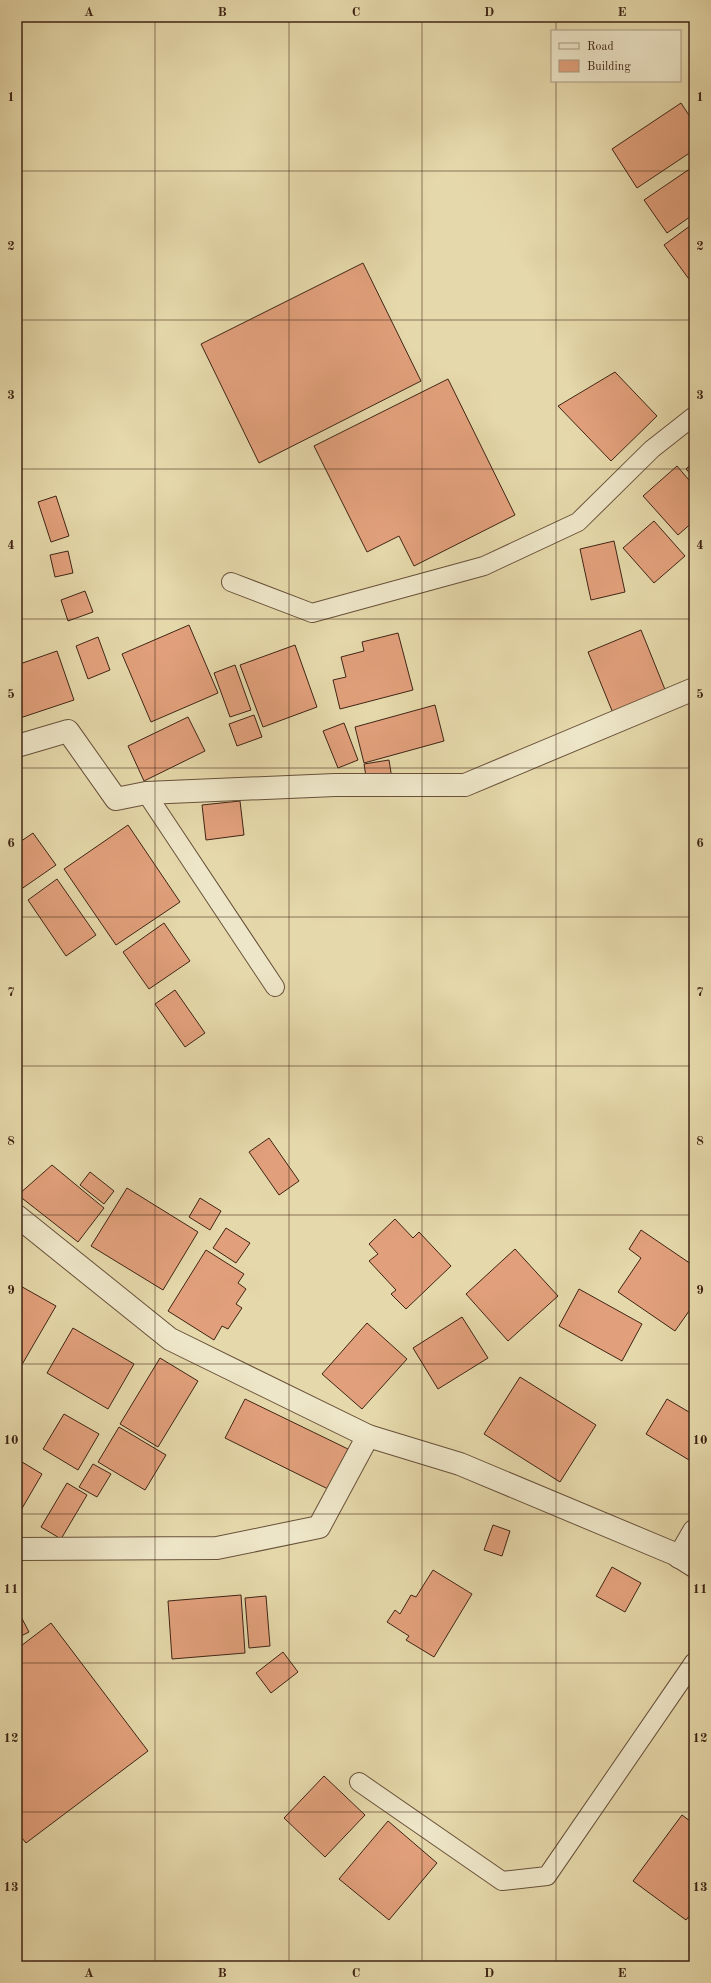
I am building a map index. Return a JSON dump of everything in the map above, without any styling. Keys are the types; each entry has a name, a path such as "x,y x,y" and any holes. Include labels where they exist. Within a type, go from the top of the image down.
{"street":[{"path":"17,746 68,731 116,799 146,793 335,785 465,784 694,689"},
{"path":"17,1216 170,1339 368,1436 460,1464 686,1561 694,1531"},
{"path":"17,1549 217,1548 319,1527 368,1436"}],"lane":[{"path":"232,582 312,613 484,566 578,522 652,449 694,416"},
{"path":"146,793 275,986"},
{"path":"359,1782 502,1881 547,1876 694,1662"}],"building":[{"path":"681,103 694,123 694,150 637,188 612,149"},
{"path":"694,166 694,214 667,233 644,200"},
{"path":"694,223 694,286 664,245"},
{"path":"363,263 421,381 259,463 201,344"},
{"path":"615,372 657,416 611,461 558,406"},
{"path":"448,379 515,515 414,566 399,536 367,552 314,446"},
{"path":"694,461 694,478 686,469"},
{"path":"677,466 694,486 694,521 678,535 643,496"},
{"path":"56,496 69,536 51,542 38,502"},
{"path":"654,521 685,556 654,583 623,548"},
{"path":"614,541 625,592 591,600 580,549"},
{"path":"68,551 73,573 55,577 50,555"},
{"path":"85,591 93,612 68,621 61,600"},
{"path":"189,625 218,693 151,722 122,654"},
{"path":"641,630 668,697 615,718 588,652"},
{"path":"398,633 413,690 340,709 333,680 346,677 341,657 364,651 362,642"},
{"path":"98,637 110,670 88,679 76,646"},
{"path":"295,645 317,707 263,727 240,665"},
{"path":"57,651 74,700 17,719 17,665"},
{"path":"235,665 251,710 230,717 214,673"},
{"path":"435,705 444,741 364,763 355,727"},
{"path":"254,715 262,737 237,746 229,724"},
{"path":"188,717 205,751 144,781 128,746"},
{"path":"344,723 358,760 338,768 323,731"},
{"path":"389,760 392,779 367,783 364,764"},
{"path":"240,801 244,835 206,840 202,805"},
{"path":"128,825 180,902 116,945 64,869"},
{"path":"33,833 56,865 17,892 17,844"},
{"path":"57,879 96,935 66,956 28,900"},
{"path":"164,923 190,961 149,989 123,952"},
{"path":"175,990 205,1033 185,1047 155,1004"},
{"path":"269,1138 299,1181 279,1195 249,1152"},
{"path":"52,1165 104,1208 78,1242 18,1195"},
{"path":"90,1172 114,1191 104,1204 80,1185"},
{"path":"127,1188 198,1232 163,1290 91,1246"},
{"path":"200,1198 221,1211 210,1230 189,1217"},
{"path":"395,1219 413,1238 419,1232 451,1266 406,1309 391,1294 396,1290 369,1261 378,1254 369,1244"},
{"path":"226,1228 250,1243 236,1263 213,1248"},
{"path":"641,1230 694,1266 694,1304 675,1331 618,1292 641,1258 629,1249"},
{"path":"515,1249 558,1296 508,1341 466,1294"},
{"path":"206,1250 244,1274 238,1283 246,1289 236,1304 242,1308 228,1329 222,1326 214,1340 168,1311"},
{"path":"17,1284 56,1306 20,1368 17,1366"},
{"path":"579,1289 642,1324 622,1361 559,1326"},
{"path":"462,1317 488,1358 438,1389 413,1348"},
{"path":"367,1323 407,1359 362,1409 322,1374"},
{"path":"73,1328 134,1364 108,1409 47,1373"},
{"path":"160,1358 198,1381 158,1447 120,1424"},
{"path":"520,1377 596,1425 560,1482 484,1434"},
{"path":"245,1399 348,1449 328,1489 225,1438"},
{"path":"667,1399 694,1415 694,1463 646,1434"},
{"path":"64,1414 99,1434 78,1470 43,1449"},
{"path":"119,1427 166,1455 145,1490 98,1462"},
{"path":"17,1459 42,1474 17,1517"},
{"path":"93,1464 111,1474 97,1497 79,1487"},
{"path":"67,1483 87,1495 61,1539 41,1527"},
{"path":"493,1525 510,1531 502,1556 484,1550"},
{"path":"612,1567 641,1583 625,1612 596,1596"},
{"path":"433,1570 472,1594 434,1657 406,1640 409,1636 387,1622 395,1610 400,1614 411,1595 416,1597"},
{"path":"241,1595 245,1653 172,1659 168,1601"},
{"path":"266,1596 270,1646 249,1648 245,1598"},
{"path":"17,1609 29,1632 17,1638"},
{"path":"51,1623 148,1751 26,1843 17,1832 17,1649"},
{"path":"283,1652 298,1672 271,1693 256,1673"},
{"path":"324,1776 365,1815 325,1857 284,1818"},
{"path":"682,1815 694,1824 694,1910 686,1920 633,1881"},
{"path":"388,1821 437,1863 389,1920 339,1879"}]}
